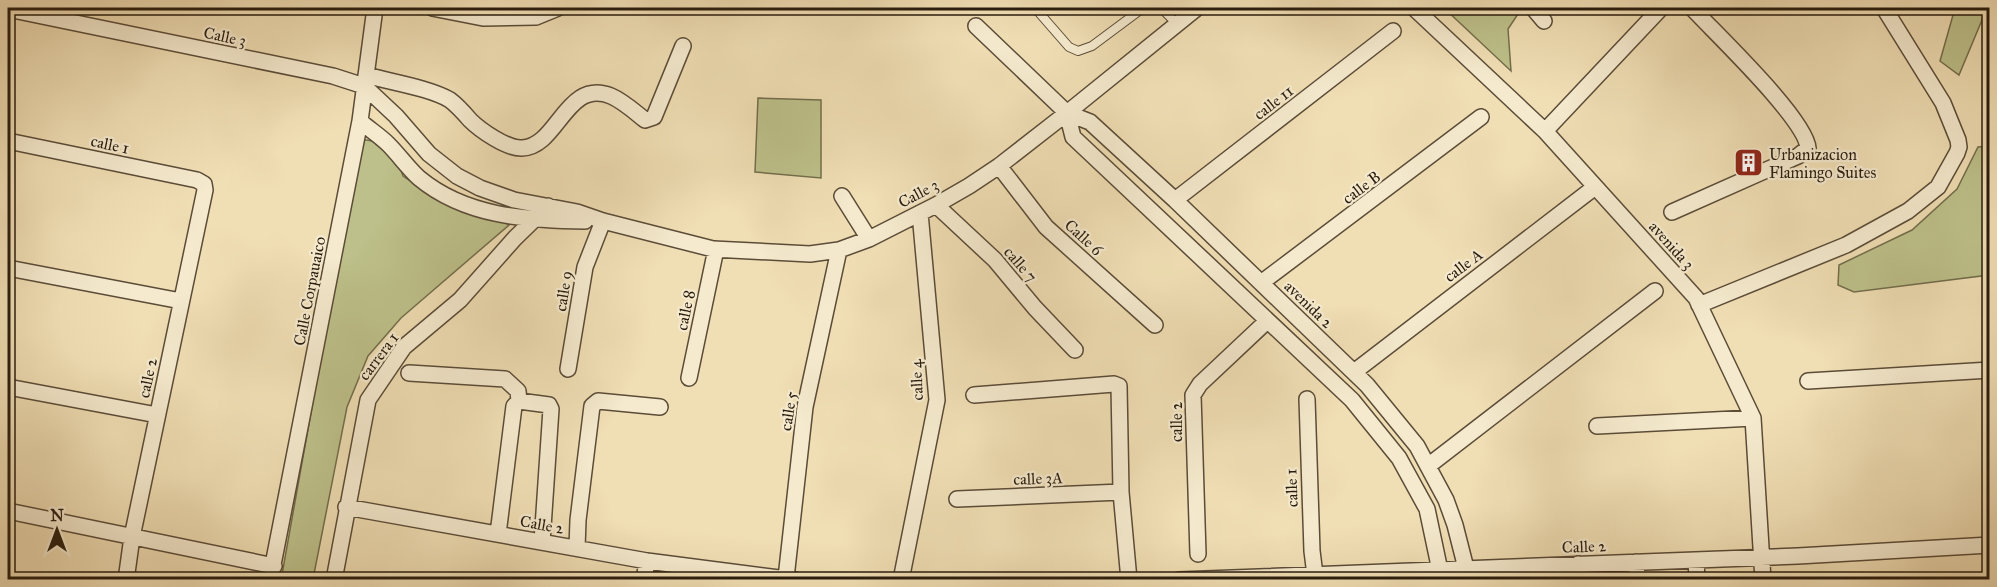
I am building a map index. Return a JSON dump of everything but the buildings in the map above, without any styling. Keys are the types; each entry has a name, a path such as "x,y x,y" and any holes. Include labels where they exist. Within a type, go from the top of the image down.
{"street":[{"name":"Calle Corpauaico","path":"272,573 360,121 375,8"},
{"path":"432,8 483,18 536,17 558,8"},
{"name":"avenida 3","path":"1414,8 1545,131 1696,298 1753,418 1763,579"},
{"path":"1533,8 1544,21"},
{"path":"1545,131 1661,8"},
{"path":"1672,212 1798,156 1808,148 1807,140 1790,112 1692,8"},
{"path":"1699,305 1846,244 1908,211 1938,187 1957,153 1958,140 1943,103 1884,8"},
{"name":"Calle 3","path":"8,9 333,76 439,95 459,107 492,136 510,146 526,148 538,142 573,103 592,94 598,93 613,97 645,120 654,117 683,46"},
{"name":"Calle 3","path":"603,221 716,249 810,254 839,250 869,239 936,205 999,166 1067,113 1185,13"},
{"path":"976,26 1067,113 1073,137 1352,400 1399,458 1426,509 1441,574"},
{"name":"calle 11","path":"1175,200 1393,31"},
{"path":"365,80 429,154 457,176 480,188 514,200 577,212 603,221"},
{"name":"avenida 2","path":"1067,113 1090,122 1175,200 1367,385 1417,446 1428,466 1446,500 1468,573"},
{"name":"calle B","path":"1261,284 1481,117"},
{"path":"360,121 388,144 417,176 433,189 450,198 506,216 534,220 603,221"},
{"name":"calle 1","path":"8,141 197,180 204,184"},
{"name":"Calle 6","path":"999,166 1046,226 1155,326"},
{"name":"calle 2","path":"126,579 132,537 205,190 204,184"},
{"name":"calle A","path":"1353,372 1595,187"},
{"path":"842,196 869,239"},
{"name":"calle 7","path":"936,205 994,260 1050,326 1075,350"},
{"name":"carrera 1","path":"334,579 368,400 404,347 460,300 514,238 548,206"},
{"name":"calle 4","path":"901,579 937,400 920,213"},
{"name":"calle 9","path":"568,369 585,267 603,221"},
{"name":"calle 8","path":"689,378 716,249"},
{"name":"calle 5","path":"790,579 805,407 839,250"},
{"path":"8,268 181,301"},
{"path":"1428,466 1655,291"},
{"name":"calle 2","path":"1198,554 1193,395 1200,384 1267,321"},
{"path":"1808,381 1989,370"},
{"path":"409,373 505,379 518,391 519,401"},
{"path":"974,395 1114,384 1119,386 1121,492 1129,579"},
{"path":"8,387 157,415"},
{"name":"calle 1","path":"1307,399 1312,551 1315,575"},
{"path":"498,534 514,406 519,401 543,403 549,405 551,409 542,542"},
{"path":"577,548 592,406 598,401 660,407"},
{"path":"1597,426 1753,418"},
{"name":"calle 3A","path":"957,499 1121,492"},
{"name":"Calle 2","path":"346,507 731,575 790,579"},
{"path":"8,511 132,537 272,573"},
{"name":"Calle 2","path":"1179,579 1578,572 1636,562 1810,556 1989,545"},
{"path":"1696,560 1697,579"},
{"path":"644,579 648,561"},
{"path":"1636,562 1637,579"}],"lane":[{"path":"1035,8 1069,47 1082,51 1143,8"},
{"path":"1161,8 1185,13"}],"green space":[{"path":"1444,8 1522,8 1508,29 1511,71"},
{"path":"1955,8 1987,8 1959,75 1940,61"},
{"path":"758,98 821,100 821,178 755,172"},
{"path":"360,139 385,143 399,164 403,176 418,186 509,225 401,318 368,356 347,407 313,579 281,580"},
{"path":"1989,146 1989,275 1854,292 1838,285 1839,265 1912,230 1957,189 1978,147"}],"place":[{"name":"Urbanizacion Flamingo Suites","path":"1748,163"}]}
